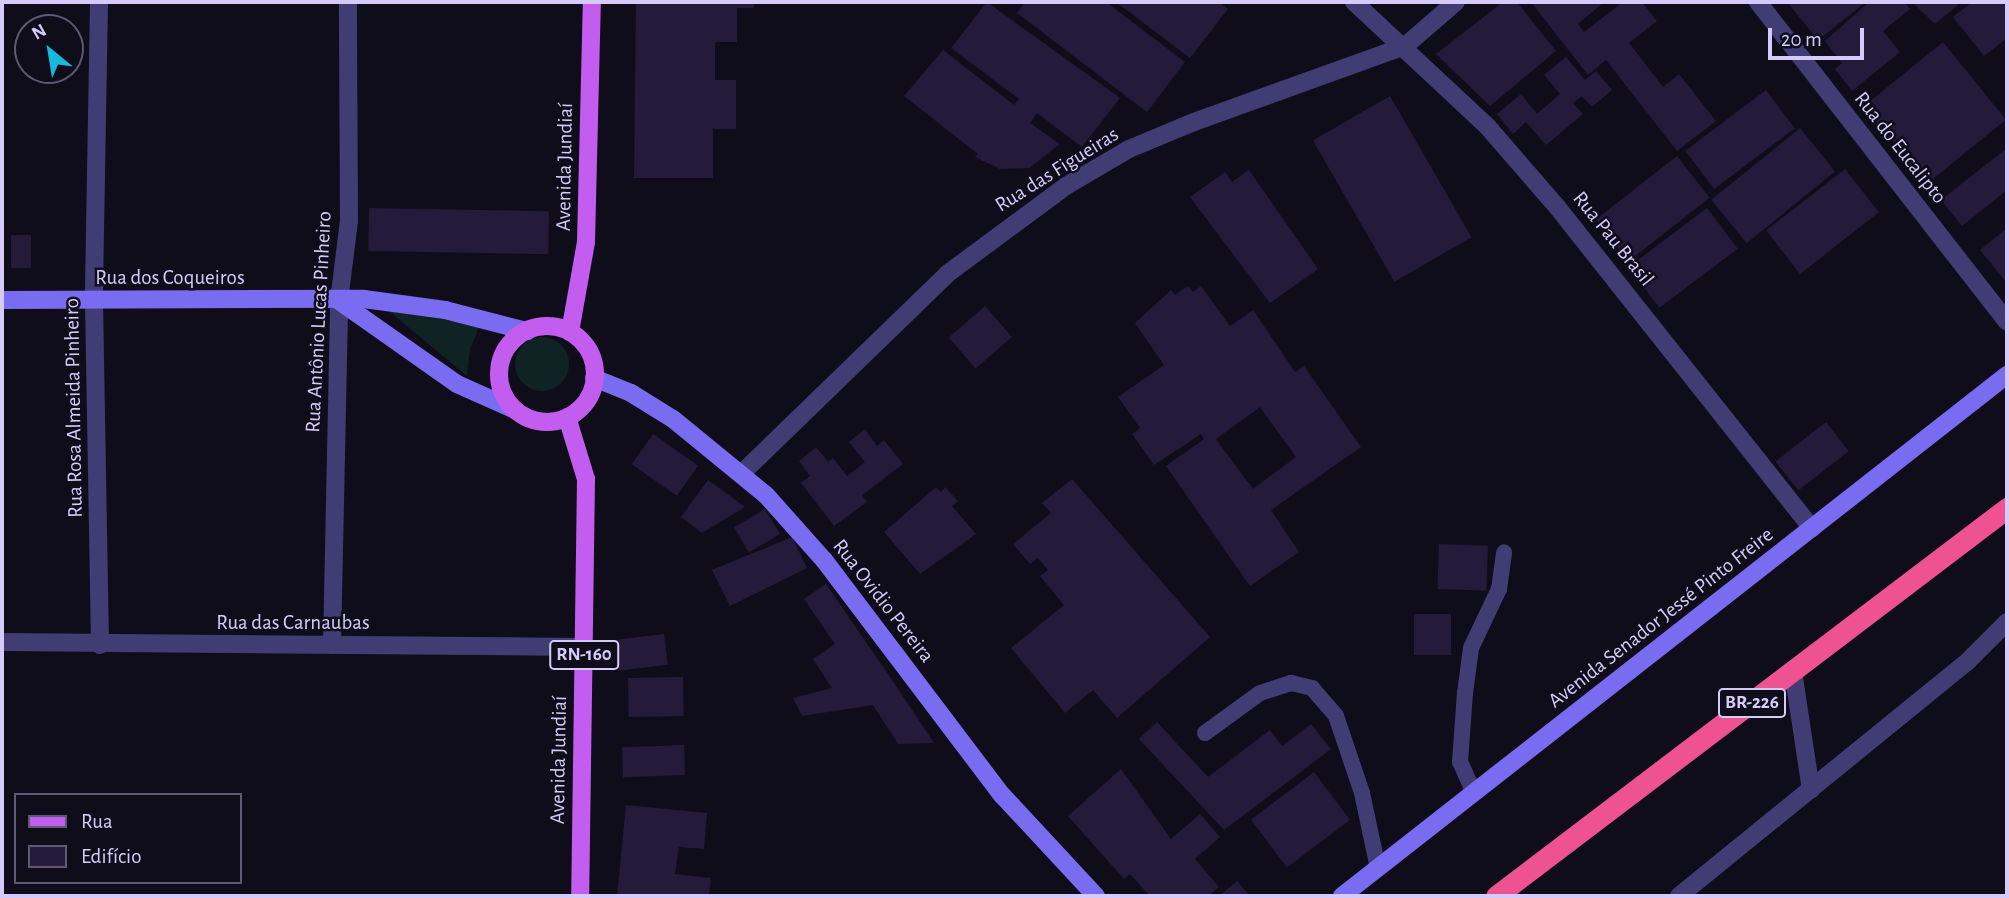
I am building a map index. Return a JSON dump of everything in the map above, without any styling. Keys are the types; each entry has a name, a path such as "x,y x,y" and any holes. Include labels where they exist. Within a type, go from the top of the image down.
{"highway":[{"name":"BR-226","path":"1496,896 2007,508"}],"main road":[{"name":"Avenida Jundiaí","path":"570,332 586,242 592,2"},
{"path":"548,326 570,332 588,349 594,378 586,401 567,417 540,421 515,410 500,386 500,364 510,344 527,331 548,326"},
{"name":"Avenida Jundiaí","path":"567,417 586,479 580,896"}],"street":[{"name":"Rua Rosa Almeida Pinheiro","path":"99,2 94,300 100,645"},
{"name":"Rua Antônio Lucas Pinheiro","path":"332,645 339,301 349,221 348,2"},
{"name":"Rua Pau Brasil","path":"1354,2 1405,46 1487,126 1558,208 1812,528"},
{"name":"Rua das Figueiras","path":"742,473 947,274 1066,186 1129,149 1194,122 1405,46 1456,2"},
{"name":"Rua do Eucalipto","path":"1758,2 2007,322"},
{"name":"Rua dos Coqueiros","path":"2,300 339,301 409,304 527,331"},
{"path":"339,301 457,384 515,410"},
{"name":"Avenida Senador Jessé Pinto Freire","path":"1342,896 2007,375"},
{"name":"Rua Ovidio Pereira","path":"594,378 631,393 673,419 742,473 824,560 1002,795 1096,896"},
{"path":"1679,896 1968,661 2007,622"},
{"name":"Rua das Carnaubas","path":"2,642 584,648"},
{"path":"1793,671 1811,790"}],"lane":[{"path":"1474,793 1460,762 1465,693 1471,649 1499,589 1504,552"},
{"path":"1205,733 1260,693 1291,683 1312,688 1336,716 1362,793 1378,869"}],"green space":[{"path":"383,306 479,327 470,349 467,376"},
{"path":"542,337 561,345 569,364 561,383 542,391 523,383 515,364 523,345"}],"building":[{"path":"636,2 754,2 754,8 737,8 737,42 715,42 715,80 736,80 736,129 713,129 713,178 634,178"},
{"path":"987,2 1120,98 1082,147 1037,113 1030,123 1060,144 1029,168 1000,169 975,157 978,154 904,96 943,50 1014,105 1019,99 951,48"},
{"path":"1025,2 1106,2 1185,62 1147,112 1017,13"},
{"path":"1116,2 1219,2 1228,9 1190,58"},
{"path":"1503,2 1517,2 1556,51 1490,106 1436,54"},
{"path":"1531,2 1604,2 1578,24 1584,32 1623,2 1642,2 1657,21 1629,43 1663,87 1679,74 1716,121 1677,151 1606,60 1588,75"},
{"path":"1787,2 1866,2 1818,40"},
{"path":"1869,2 1904,2 1910,9 1883,31 1900,52 1852,91 1835,69 1842,63 1825,41"},
{"path":"1912,2 1955,2 1958,5 1935,24"},
{"path":"1972,2 2002,2 2007,8 2007,38 1984,56 1953,17"},
{"path":"1943,42 2006,120 1927,184 1864,106"},
{"path":"1566,57 1585,80 1596,71 1612,90 1592,107 1582,96 1573,103 1583,114 1546,145 1526,122 1513,134 1497,114 1521,94 1537,114 1560,94 1544,75"},
{"path":"1766,90 1795,128 1714,189 1685,151"},
{"path":"1390,96 1472,237 1394,282 1313,140"},
{"path":"1800,128 1835,172 1747,243 1711,200"},
{"path":"2007,148 2007,190 1962,226 1941,200"},
{"path":"1677,156 1710,198 1628,261 1596,219"},
{"path":"1845,169 1879,212 1800,274 1766,231"},
{"path":"1249,170 1318,269 1270,303 1190,197 1225,172 1232,182"},
{"path":"369,208 549,211 548,254 368,251"},
{"path":"1707,208 1738,249 1659,308 1629,267"},
{"path":"2007,228 2007,283 1980,250"},
{"path":"11,235 31,235 31,268 11,268"},
{"path":"1188,286 1193,292 1201,286 1230,326 1253,310 1295,372 1304,366 1361,447 1271,510 1299,552 1250,586 1166,466 1204,439 1201,434 1154,465 1132,434 1140,428 1118,397 1164,365 1135,323 1171,290 1175,295","holes":["1260,407 1296,457 1253,489 1216,439"]},
{"path":"985,306 1012,337 976,368 949,337"},
{"path":"1826,422 1849,451 1798,491 1776,461"},
{"path":"865,429 877,446 884,440 903,464 862,495 867,502 834,526 801,483 810,476 799,461 816,447 828,462 833,458 847,476 865,462 849,442"},
{"path":"653,434 698,466 677,496 632,464"},
{"path":"1072,479 1210,637 1117,718 1093,690 1065,713 1011,648 1064,605 1040,576 1048,570 1038,558 1030,564 1013,544 1051,513 1042,503"},
{"path":"708,480 745,507 702,533 681,517"},
{"path":"936,487 941,492 945,487 958,501 952,506 976,534 920,574 884,532"},
{"path":"765,509 780,534 749,552 734,528"},
{"path":"792,537 807,568 730,606 712,570"},
{"path":"1439,544 1488,546 1486,591 1437,589"},
{"path":"826,584 934,743 898,744 873,705 802,716 793,698 832,688 813,659 835,644 804,599"},
{"path":"1414,614 1451,614 1451,655 1414,655"},
{"path":"664,634 668,665 618,671 614,640"},
{"path":"683,677 684,716 629,717 628,678"},
{"path":"1157,722 1208,777 1270,730 1282,746 1311,724 1331,749 1224,830 1139,739"},
{"path":"684,745 685,775 623,777 622,747"},
{"path":"1121,769 1171,839 1200,814 1220,837 1195,859 1219,887 1208,896 1150,896 1130,874 1124,879 1068,816"},
{"path":"1314,772 1350,820 1287,867 1251,820"},
{"path":"626,805 707,813 704,849 679,847 675,874 711,878 709,896 617,896"},
{"path":"1237,881 1250,896 1219,896"}]}
